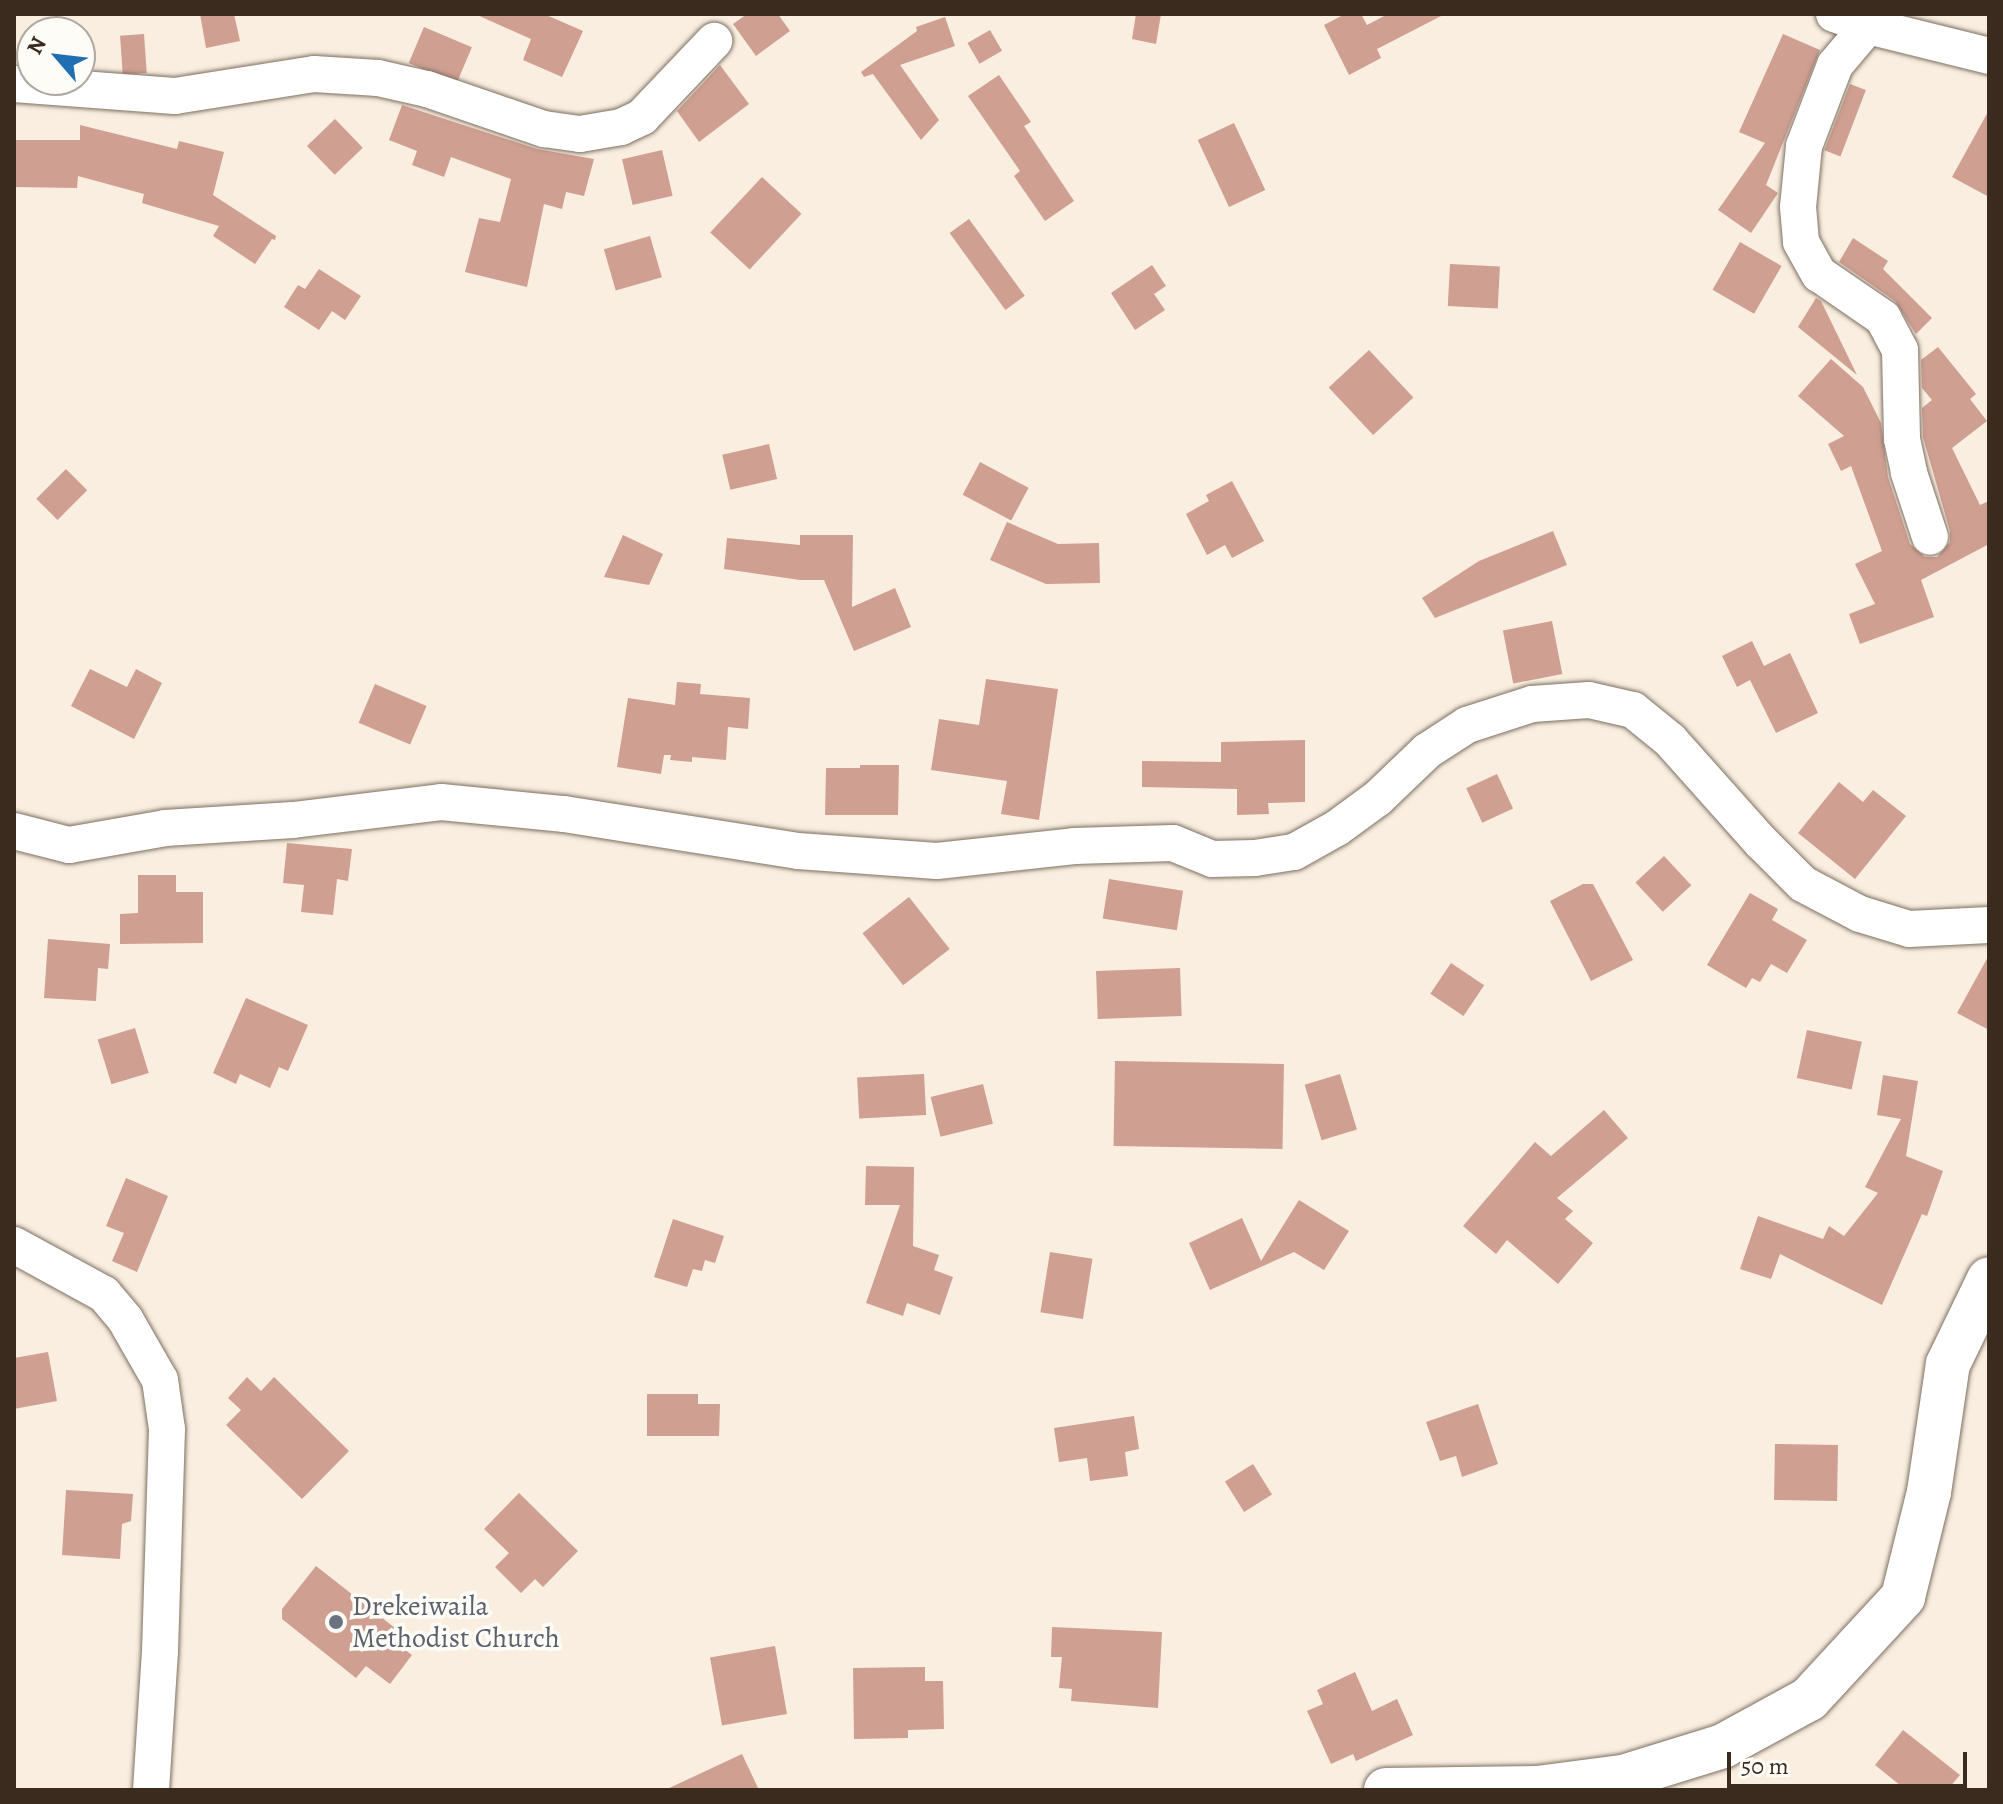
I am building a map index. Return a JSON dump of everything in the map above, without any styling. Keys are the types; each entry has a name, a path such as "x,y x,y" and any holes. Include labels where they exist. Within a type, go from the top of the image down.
{"street":[{"path":"1834,14 1868,26 1989,56"},
{"path":"1868,26 1835,65 1804,146 1798,207 1801,242 1819,274 1883,318 1900,350 1902,439 1909,473 1930,537"},
{"path":"14,84 175,96 314,74 378,78 427,89 544,129 580,134 621,127 642,117 714,41"},
{"path":"14,831 69,845 165,828 293,820 441,802 564,814 798,851 937,861 1074,846 1173,843 1212,859 1255,858 1294,852 1337,828 1378,798 1427,751 1467,725 1532,704 1589,700 1633,710 1670,740 1803,884 1860,914 1909,929 1989,925"},
{"path":"14,1245 104,1294 137,1337 160,1380 167,1429 160,1651 151,1790"},
{"path":"1386,1790 1537,1788 1624,1783 1723,1746 1809,1699 1903,1597 1929,1492 1948,1364 1989,1279"}],"building":[{"path":"200,14 234,14 240,41 206,48"},
{"path":"475,14 544,14 583,31 562,77 523,60 531,39"},
{"path":"747,14 778,14 790,31 756,56 733,24"},
{"path":"1136,14 1161,14 1156,44 1132,39"},
{"path":"1345,14 1361,14 1367,25 1388,14 1445,14 1377,49 1381,58 1349,75 1324,25"},
{"path":"945,17 955,46 900,65 939,120 921,140 873,74 864,77 861,72 917,31 916,27"},
{"path":"424,27 472,47 457,83 409,63"},
{"path":"990,30 1002,51 979,64 967,43"},
{"path":"144,34 147,73 123,75 120,36"},
{"path":"1783,34 1820,50 1766,185 1778,193 1751,233 1718,210 1765,143 1739,132"},
{"path":"720,65 749,104 699,142 677,111"},
{"path":"999,75 1031,122 1024,126 1074,201 1045,221 1014,176 1020,171 968,96"},
{"path":"1850,84 1866,90 1840,156 1825,150"},
{"path":"402,105 537,149 594,159 584,196 566,192 562,209 544,204 527,287 465,272 479,218 500,222 511,179 451,157 444,177 412,165 417,151 389,140"},
{"path":"1989,110 1989,197 1952,177"},
{"path":"335,119 363,148 335,175 307,146"},
{"path":"1234,123 1265,190 1229,207 1198,140"},
{"path":"80,125 177,149 179,141 224,152 213,195 276,236 275,240 272,239 255,264 213,236 219,226 142,203 144,194 78,176 77,188 14,187 14,140 80,140"},
{"path":"662,150 673,196 633,205 622,159"},
{"path":"762,177 801,214 750,269 710,233"},
{"path":"969,219 1025,296 1005,310 950,233"},
{"path":"650,236 662,277 616,291 604,249"},
{"path":"1853,238 1888,261 1883,269 1932,318 1916,334 1895,301 1839,262"},
{"path":"1740,242 1782,266 1754,314 1712,290"},
{"path":"1450,264 1500,267 1498,309 1448,306"},
{"path":"1152,265 1166,286 1154,294 1165,310 1135,330 1111,293"},
{"path":"319,269 361,296 345,320 332,311 319,330 284,307 298,285 305,289"},
{"path":"1816,298 1821,301 1857,375 1798,327"},
{"path":"1938,347 1976,394 1970,399 1987,421 1952,448 1980,505 1989,501 1989,544 1921,580 1934,617 1860,644 1849,614 1875,604 1855,564 1882,551 1851,466 1841,471 1828,444 1844,436 1798,396 1831,359 1863,387 1881,423 1888,477 1910,544 1925,557 1937,557 1950,542 1950,531 1923,437 1922,408 1932,400 1922,388 1921,360"},
{"path":"1369,350 1413,398 1373,435 1329,388"},
{"path":"769,444 777,479 730,490 722,455"},
{"path":"980,462 1029,488 1011,520 963,495"},
{"path":"66,469 87,490 58,520 36,499"},
{"path":"1232,481 1264,541 1232,558 1225,545 1207,555 1186,514 1209,501 1206,495"},
{"path":"1007,522 1058,544 1099,543 1100,583 1046,584 990,560"},
{"path":"1553,531 1567,565 1435,618 1422,598 1479,561"},
{"path":"623,535 663,554 649,585 604,577"},
{"path":"800,535 853,535 852,607 895,588 911,627 854,651 824,580 800,580 724,569 727,538 800,545"},
{"path":"1552,621 1562,674 1513,684 1503,631"},
{"path":"1752,641 1764,666 1790,653 1818,713 1776,733 1750,680 1737,687 1722,656"},
{"path":"90,669 127,687 136,669 162,683 134,739 71,706"},
{"path":"986,679 1058,689 1039,820 1001,814 1007,781 931,770 939,719 979,725"},
{"path":"677,682 701,684 700,694 750,698 748,729 728,727 726,760 692,757 692,762 670,760 671,755 664,755 661,774 617,767 628,698 675,705"},
{"path":"375,684 427,706 410,745 359,723"},
{"path":"1305,740 1305,802 1268,803 1269,814 1237,815 1237,789 1142,787 1142,761 1221,762 1221,742"},
{"path":"860,765 899,765 898,815 825,815 826,768 860,768"},
{"path":"1497,774 1513,808 1482,823 1466,788"},
{"path":"1839,782 1863,802 1873,790 1906,816 1855,879 1798,833"},
{"path":"287,843 352,849 348,881 337,879 333,915 301,912 304,885 283,883"},
{"path":"1664,856 1691,885 1663,912 1635,883"},
{"path":"138,875 176,875 176,892 203,892 203,943 120,944 120,914 138,913"},
{"path":"1109,879 1183,891 1177,930 1103,919"},
{"path":"1583,884 1593,884 1633,960 1591,981 1550,901"},
{"path":"1750,893 1778,909 1772,920 1807,940 1787,973 1771,964 1760,982 1752,978 1746,988 1707,965"},
{"path":"909,897 950,949 903,985 863,933"},
{"path":"48,939 110,944 108,969 98,968 96,1001 44,998"},
{"path":"1989,955 1989,1030 1957,1013"},
{"path":"1451,963 1484,985 1463,1016 1430,994"},
{"path":"1180,968 1182,1016 1098,1019 1096,971"},
{"path":"246,998 308,1025 288,1071 279,1067 270,1088 240,1074 236,1084 213,1073"},
{"path":"135,1028 149,1073 111,1084 98,1039"},
{"path":"1807,1030 1862,1042 1852,1090 1797,1078"},
{"path":"1115,1061 1284,1064 1282,1149 1114,1146"},
{"path":"924,1074 926,1115 859,1118 857,1078"},
{"path":"1340,1074 1357,1129 1322,1140 1305,1085"},
{"path":"1883,1075 1918,1081 1906,1156 1943,1171 1927,1216 1922,1214 1882,1305 1780,1254 1771,1279 1740,1269 1758,1216 1823,1239 1829,1226 1844,1236 1878,1193 1865,1187 1901,1119 1877,1115"},
{"path":"983,1084 993,1124 941,1137 931,1097"},
{"path":"1604,1110 1628,1138 1557,1198 1573,1211 1565,1219 1593,1243 1558,1284 1507,1240 1496,1254 1463,1226 1535,1142 1551,1156"},
{"path":"866,1166 914,1167 913,1246 939,1255 934,1270 953,1277 940,1315 907,1303 903,1316 866,1303 900,1205 865,1205"},
{"path":"126,1178 168,1196 137,1272 112,1261 124,1233 106,1226"},
{"path":"1299,1200 1349,1231 1324,1270 1294,1252 1210,1290 1189,1243 1242,1218 1261,1261"},
{"path":"673,1219 724,1236 715,1263 705,1260 702,1271 693,1269 687,1287 654,1277"},
{"path":"1050,1252 1092,1259 1083,1319 1040,1312"},
{"path":"48,1352 57,1401 14,1409 14,1358"},
{"path":"247,1377 261,1391 274,1377 349,1451 302,1499 226,1425 241,1410 228,1398"},
{"path":"647,1394 698,1394 698,1404 720,1404 719,1436 647,1436"},
{"path":"1478,1404 1498,1464 1462,1477 1456,1456 1440,1461 1426,1422"},
{"path":"1134,1416 1139,1449 1125,1452 1128,1476 1090,1481 1087,1458 1059,1462 1054,1428"},
{"path":"1775,1444 1838,1445 1837,1501 1774,1500"},
{"path":"1253,1464 1272,1495 1244,1512 1225,1481"},
{"path":"66,1490 133,1494 131,1521 122,1524 120,1559 62,1555"},
{"path":"519,1493 578,1551 543,1587 535,1579 521,1593 495,1567 509,1553 484,1529"},
{"name":"Drekeiwaila Methodist Church","path":"316,1566 395,1628 388,1637 412,1655 390,1684 366,1666 356,1678 282,1619 282,1609"},
{"path":"1052,1627 1162,1632 1158,1708 1071,1701 1072,1689 1059,1688 1062,1657 1051,1657"},
{"path":"775,1646 787,1714 722,1725 710,1657"},
{"path":"925,1667 925,1681 943,1681 944,1729 908,1730 908,1738 854,1739 853,1668"},
{"path":"1355,1672 1372,1711 1397,1699 1413,1735 1356,1761 1353,1754 1331,1764 1307,1711 1323,1704 1317,1690"},
{"path":"1903,1730 1960,1775 1947,1790 1906,1790 1875,1765"},
{"path":"742,1754 759,1790 665,1790"}],"place":[{"name":"Drekeiwaila Methodist Church","path":"336,1622"}]}
